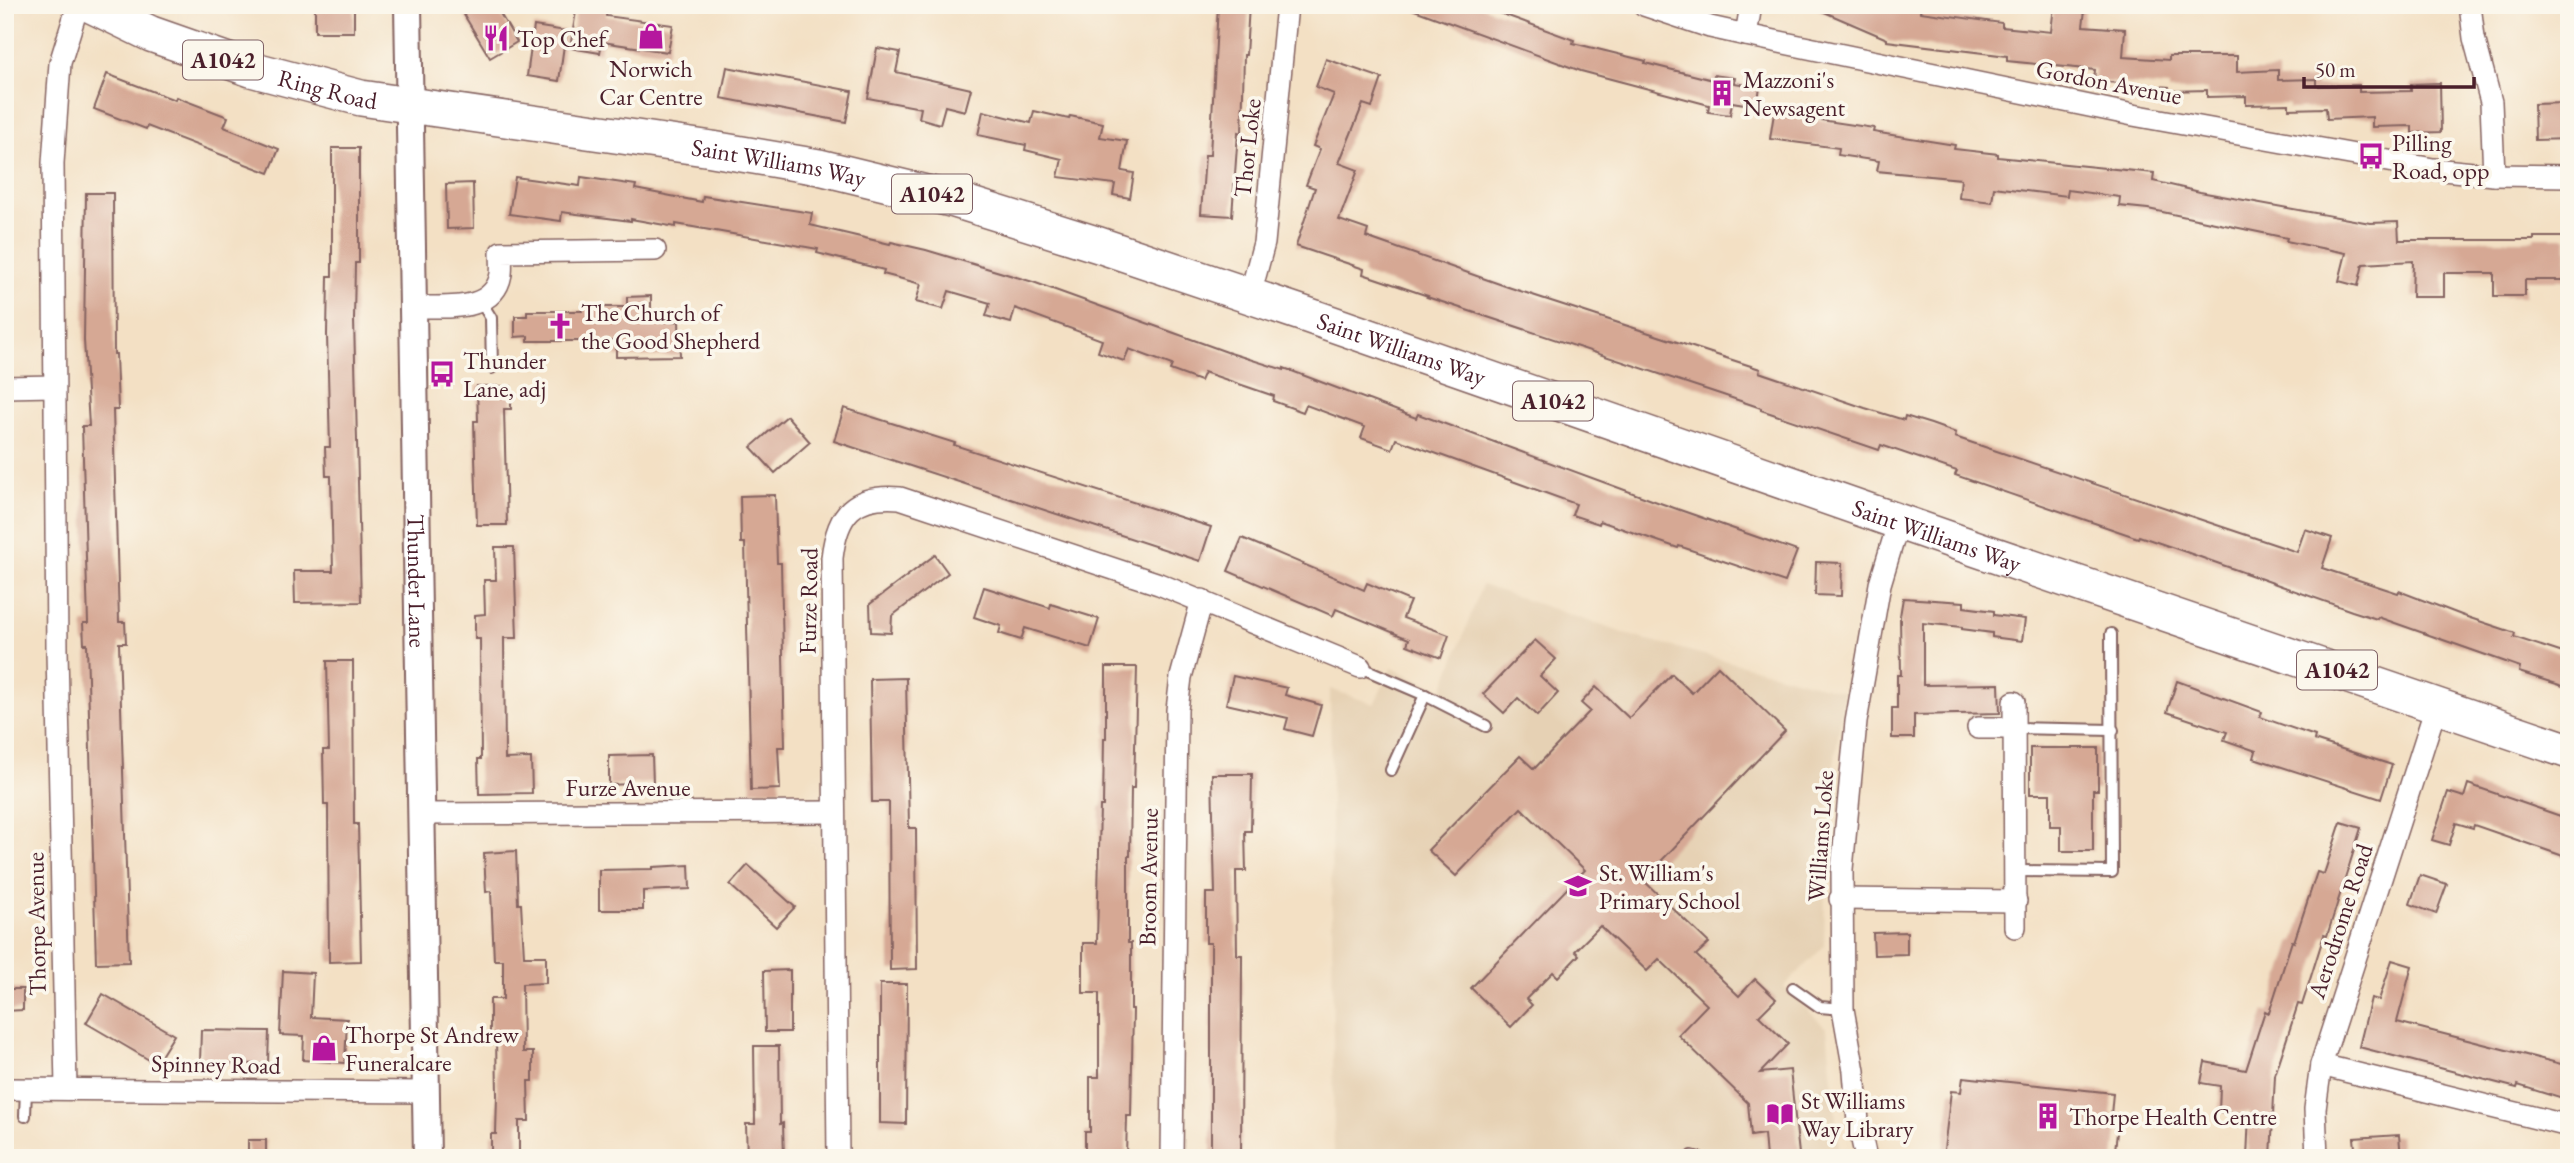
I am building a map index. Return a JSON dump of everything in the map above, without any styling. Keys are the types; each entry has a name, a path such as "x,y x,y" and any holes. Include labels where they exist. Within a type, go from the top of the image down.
{"highway":[{"name":"Ring Road","path":"92,5 151,34 251,69 361,98 410,106"},
{"name":"Saint Williams Way","path":"410,106 819,167 955,200 1250,295 1899,522 2569,751"}],"street":[{"name":"Thorpe Avenue","path":"66,1089 54,386 53,163 60,63 78,5"},
{"name":"Thunder Lane","path":"408,5 427,1158"},
{"name":"Thor Loke","path":"1250,295 1264,243 1287,5"},
{"name":"Gordon Avenue","path":"1644,5 1710,27 2133,115 2433,169 2494,175 2569,176"},
{"path":"1746,35 1751,5"},
{"path":"2470,5 2474,38 2491,102 2494,175"},
{"path":"415,307 468,306 481,302 493,291 500,276 501,252 655,250"},
{"path":"5,387 54,386"},
{"name":"Furze Road","path":"838,1158 832,558 834,539 840,522 852,508 865,500 880,497 900,498 1202,600 1360,667"},
{"name":"Williams Loke","path":"1867,1158 1858,1122 1854,1070 1843,1009 1840,899 1856,722 1880,584 1899,522"},
{"name":"Broom Avenue","path":"1172,1158 1177,702 1202,600"},
{"path":"2014,702 2015,927"},
{"name":"Aerodrome Road","path":"2317,1158 2315,1109 2321,1065 2437,704"},
{"path":"1978,728 2014,728"},
{"name":"Furze Avenue","path":"421,814 834,812"},
{"path":"1840,899 2016,901"},
{"path":"2321,1065 2569,1126"},
{"name":"Spinney Road","path":"15,1089 426,1092"}],"lane":[{"path":"481,302 491,318 492,368"},
{"path":"2015,871 2112,872 2111,634"},
{"path":"1360,667 1425,695 1486,726"},
{"path":"1391,770 1425,695"},
{"path":"2014,728 2113,730"},
{"path":"1793,988 1820,1007 1843,1009"},
{"path":"15,1089 25,1116"}],"shaded area":[{"name":"St. William's Primary School","path":"1482,585 1632,636 1844,692 1826,825 1824,946 1784,987 1827,1029 1840,1158 1334,1158 1330,689 1374,704 1392,668 1443,690"}],"building":[{"path":"315,5 354,5 354,32 315,32"},
{"path":"458,5 495,5 517,42 490,58"},
{"path":"577,5 607,7 606,16 673,25 668,52 602,42 600,53 570,48"},
{"path":"1218,5 1249,5 1244,55 1242,133 1238,132 1232,216 1201,214 1205,155 1210,155"},
{"path":"1409,5 1478,5 1574,40 1573,43 1713,80 1714,75 1735,78 1734,83 1760,87 1757,106 1732,102 1730,115 1708,112 1709,105 1581,71 1409,8"},
{"path":"1808,5 1921,7 1920,12 2002,23 2002,27 2051,32 2054,6 2085,10 2083,26 2125,29 2123,57 2169,60 2169,56 2237,56 2237,72 2278,70 2278,80 2316,79 2316,86 2359,85 2359,92 2411,91 2411,84 2440,83 2441,132 2412,133 2412,126 2372,127 2372,117 2327,119 2326,108 2289,109 2289,104 2246,105 2246,96 2207,97 2207,90 2169,91 2169,87 2094,81 2095,70 2007,61 2007,56 1887,41"},
{"path":"534,26 566,31 559,81 527,76"},
{"path":"877,48 900,52 896,72 971,89 965,111 945,106 940,124 919,118 921,108 868,98"},
{"path":"1326,59 1382,78 1372,107 1363,104 1339,163 1358,170 1339,220 1368,230 1366,237 1508,287 1760,369 1759,372 1865,408 1904,420 1905,416 1931,424 1956,433 1955,437 2297,552 2305,529 2332,538 2322,568 2398,593 2399,591 2515,633 2514,637 2569,655 2569,688 2519,672 2520,667 2378,617 2377,619 2352,611 1955,475 1957,471 1881,445 1879,450 1427,297 1363,274 1364,269 1296,246 1315,188 1306,185 1320,149 1313,146 1334,94 1316,87"},
{"path":"727,67 852,91 846,122 721,98"},
{"path":"107,74 228,117 224,127 279,149 269,173 147,126 146,129 94,109"},
{"path":"2565,103 2567,139 2535,140 2534,104"},
{"path":"983,111 1031,123 1034,111 1103,123 1100,137 1127,141 1122,171 1134,173 1130,198 1113,195 1115,184 1058,177 1062,159 1025,150 1026,145 978,135"},
{"path":"1774,113 1874,128 1873,132 1955,145 1954,149 1998,154 1998,157 2154,173 2153,181 2200,192 2370,223 2398,222 2399,240 2534,240 2534,237 2567,237 2567,280 2525,280 2525,296 2494,296 2494,273 2444,273 2444,297 2412,297 2413,261 2363,264 2358,286 2339,281 2346,253 2148,209 2119,206 2120,197 2068,190 2067,196 1994,187 1992,202 1959,198 1961,179 1877,171 1879,161 1838,155 1839,148 1770,139"},
{"path":"332,148 359,148 359,263 355,263 354,320 361,602 295,603 294,571 333,571 331,476 326,476 325,447 330,447 327,335 328,276 332,276"},
{"path":"515,177 580,186 581,177 636,185 635,189 702,202 703,196 812,213 810,225 926,250 1033,282 1227,352 1284,368 1416,418 1418,414 1797,551 1785,582 1600,521 1599,524 1572,515 1576,504 1396,439 1392,449 1361,438 1365,427 1306,405 1303,412 1273,401 1274,396 1204,372 1200,381 1170,370 1172,365 1129,349 1124,361 1098,352 1102,340 1015,308 1011,323 986,316 990,303 949,291 943,309 916,302 921,284 883,274 884,270 817,253 818,249 676,224 676,227 562,212 561,221 509,214"},
{"path":"473,183 474,228 447,229 446,184"},
{"path":"86,193 113,193 114,354 118,410 113,410 119,622 125,622 126,643 119,643 129,962 96,963 87,644 84,644 83,623 88,623 82,426 89,426 84,340"},
{"path":"651,296 651,322 679,321 680,356 616,357 616,341 528,341 528,336 515,337 515,316 527,316 527,311 582,311 582,307 627,307 627,297"},
{"path":"477,386 511,386 511,409 504,409 507,525 477,525 474,421 478,421"},
{"path":"844,408 1211,527 1200,561 834,441"},
{"path":"787,416 810,442 775,473 751,447"},
{"path":"775,495 777,563 781,563 785,747 778,747 780,789 751,790 745,543 741,543 740,496"},
{"path":"1242,538 1364,590 1367,583 1410,601 1403,618 1449,635 1441,658 1407,645 1409,639 1336,609 1333,616 1228,571"},
{"path":"495,547 514,547 517,638 504,638 505,759 531,758 532,793 479,794 480,639 475,639 475,615 485,614 484,580 496,580"},
{"path":"935,555 948,573 892,616 891,633 871,632 870,604"},
{"path":"1816,562 1842,563 1841,596 1815,595"},
{"path":"984,587 1050,608 1051,604 1099,619 1090,648 1025,628 1021,640 999,633 1001,626 974,617"},
{"path":"1903,598 1964,602 1964,607 2025,619 2022,641 1992,637 1992,633 1962,627 1923,623 1923,685 1999,684 2000,713 1914,715 1914,738 1892,738 1892,708 1897,708 1897,675 1901,675 1900,616"},
{"path":"1535,640 1556,659 1540,676 1558,693 1537,716 1518,698 1504,713 1483,694"},
{"path":"327,661 353,661 354,824 358,824 361,961 329,962 328,805 324,805 323,750 329,750"},
{"path":"1718,666 1785,731 1643,880 1709,943 1696,955 1739,996 1755,979 1776,999 1759,1016 1788,1044 1760,1073 1790,1070 1799,1154 1766,1158 1764,1134 1751,1136 1748,1103 1678,1035 1707,1005 1659,959 1647,971 1600,926 1575,951 1579,955 1558,977 1553,972 1526,999 1532,1005 1511,1027 1471,988 1585,870 1521,808 1456,876 1428,850 1520,756 1534,769 1590,711 1581,703 1596,687 1629,718 1672,674 1692,693"},
{"path":"1106,667 1137,667 1134,788 1131,788 1128,856 1128,943 1131,943 1133,1009 1131,1116 1127,1116 1126,1158 1085,1158 1085,1132 1090,1132 1090,1077 1099,1077 1099,993 1083,993 1083,943 1097,943 1100,806 1103,806 1106,738"},
{"path":"1233,676 1287,688 1285,695 1321,705 1312,736 1285,729 1288,718 1226,704"},
{"path":"906,678 909,828 916,828 917,969 890,970 889,802 872,802 870,679"},
{"path":"2177,681 2262,712 2260,717 2315,736 2314,740 2392,765 2381,799 2254,758 2256,751 2224,740 2227,732 2167,712"},
{"path":"2030,748 2098,748 2098,790 2093,790 2093,851 2061,851 2061,826 2050,826 2050,794 2030,794"},
{"path":"652,755 653,783 609,785 609,756"},
{"path":"1212,774 1252,774 1251,831 1245,831 1246,871 1236,871 1237,955 1242,955 1241,1158 1211,1158 1211,943 1206,943 1206,893 1215,893"},
{"path":"2468,784 2569,819 2569,858 2474,825 2473,828 2456,823 2449,845 2432,840 2448,792 2464,797"},
{"path":"2341,822 2361,828 2327,936 2324,935 2302,1005 2298,1004 2275,1075 2271,1158 2247,1158 2249,1113 2219,1112 2220,1086 2201,1083 2205,1062 2246,1070 2265,1011 2269,1013 2317,872 2324,874"},
{"path":"516,851 524,956 546,956 546,983 522,984 523,1052 533,1052 533,1081 528,1081 529,1121 519,1121 519,1158 491,1158 491,1134 496,1134 497,1095 496,1037 490,1037 490,999 503,999 503,960 494,960 491,891 486,892 484,853"},
{"path":"689,865 690,889 643,891 643,910 599,910 599,870"},
{"path":"748,865 795,907 776,927 730,885"},
{"path":"2420,875 2447,884 2436,914 2410,904"},
{"path":"1907,932 1907,954 1874,955 1873,933"},
{"path":"2392,960 2412,966 2397,1022 2569,1066 2569,1101 2518,1085 2517,1088 2359,1047 2371,998 2379,1000"},
{"path":"790,970 790,1032 765,1032 764,971"},
{"path":"283,971 313,973 311,1017 347,1019 345,1063 303,1060 304,1036 280,1035"},
{"path":"880,984 907,984 906,1124 880,1123"},
{"path":"5,989 23,989 23,1010 5,1011"},
{"path":"103,994 174,1035 156,1064 86,1023"},
{"path":"201,1030 269,1031 268,1064 200,1063"},
{"path":"754,1046 779,1046 780,1124 783,1123 784,1158 747,1158 746,1124 755,1124"},
{"name":"Thorpe Health Centre","path":"1963,1077 2113,1093 2111,1115 2119,1116 2114,1158 1943,1158 1951,1091 1961,1092"},
{"path":"2399,1135 2401,1158 2356,1158 2354,1138"},
{"path":"248,1140 266,1140 266,1158 248,1158"}],"place":[{"name":"Norwich Car Centre","path":"651,36"},
{"name":"Top Chef","path":"496,38"},
{"name":"Mazzoni's Newsagent","path":"1722,93"},
{"name":"Pilling Road, opp","path":"2371,156"},
{"name":"The Church of the Good Shepherd","path":"560,326"},
{"name":"Thunder Lane, adj","path":"442,374"},
{"name":"St. William's Primary School","path":"1578,886"},
{"name":"Thorpe St Andrew Funeralcare","path":"324,1048"},
{"name":"St Williams Way Library","path":"1780,1114"},
{"name":"Thorpe Health Centre","path":"2048,1116"}]}
